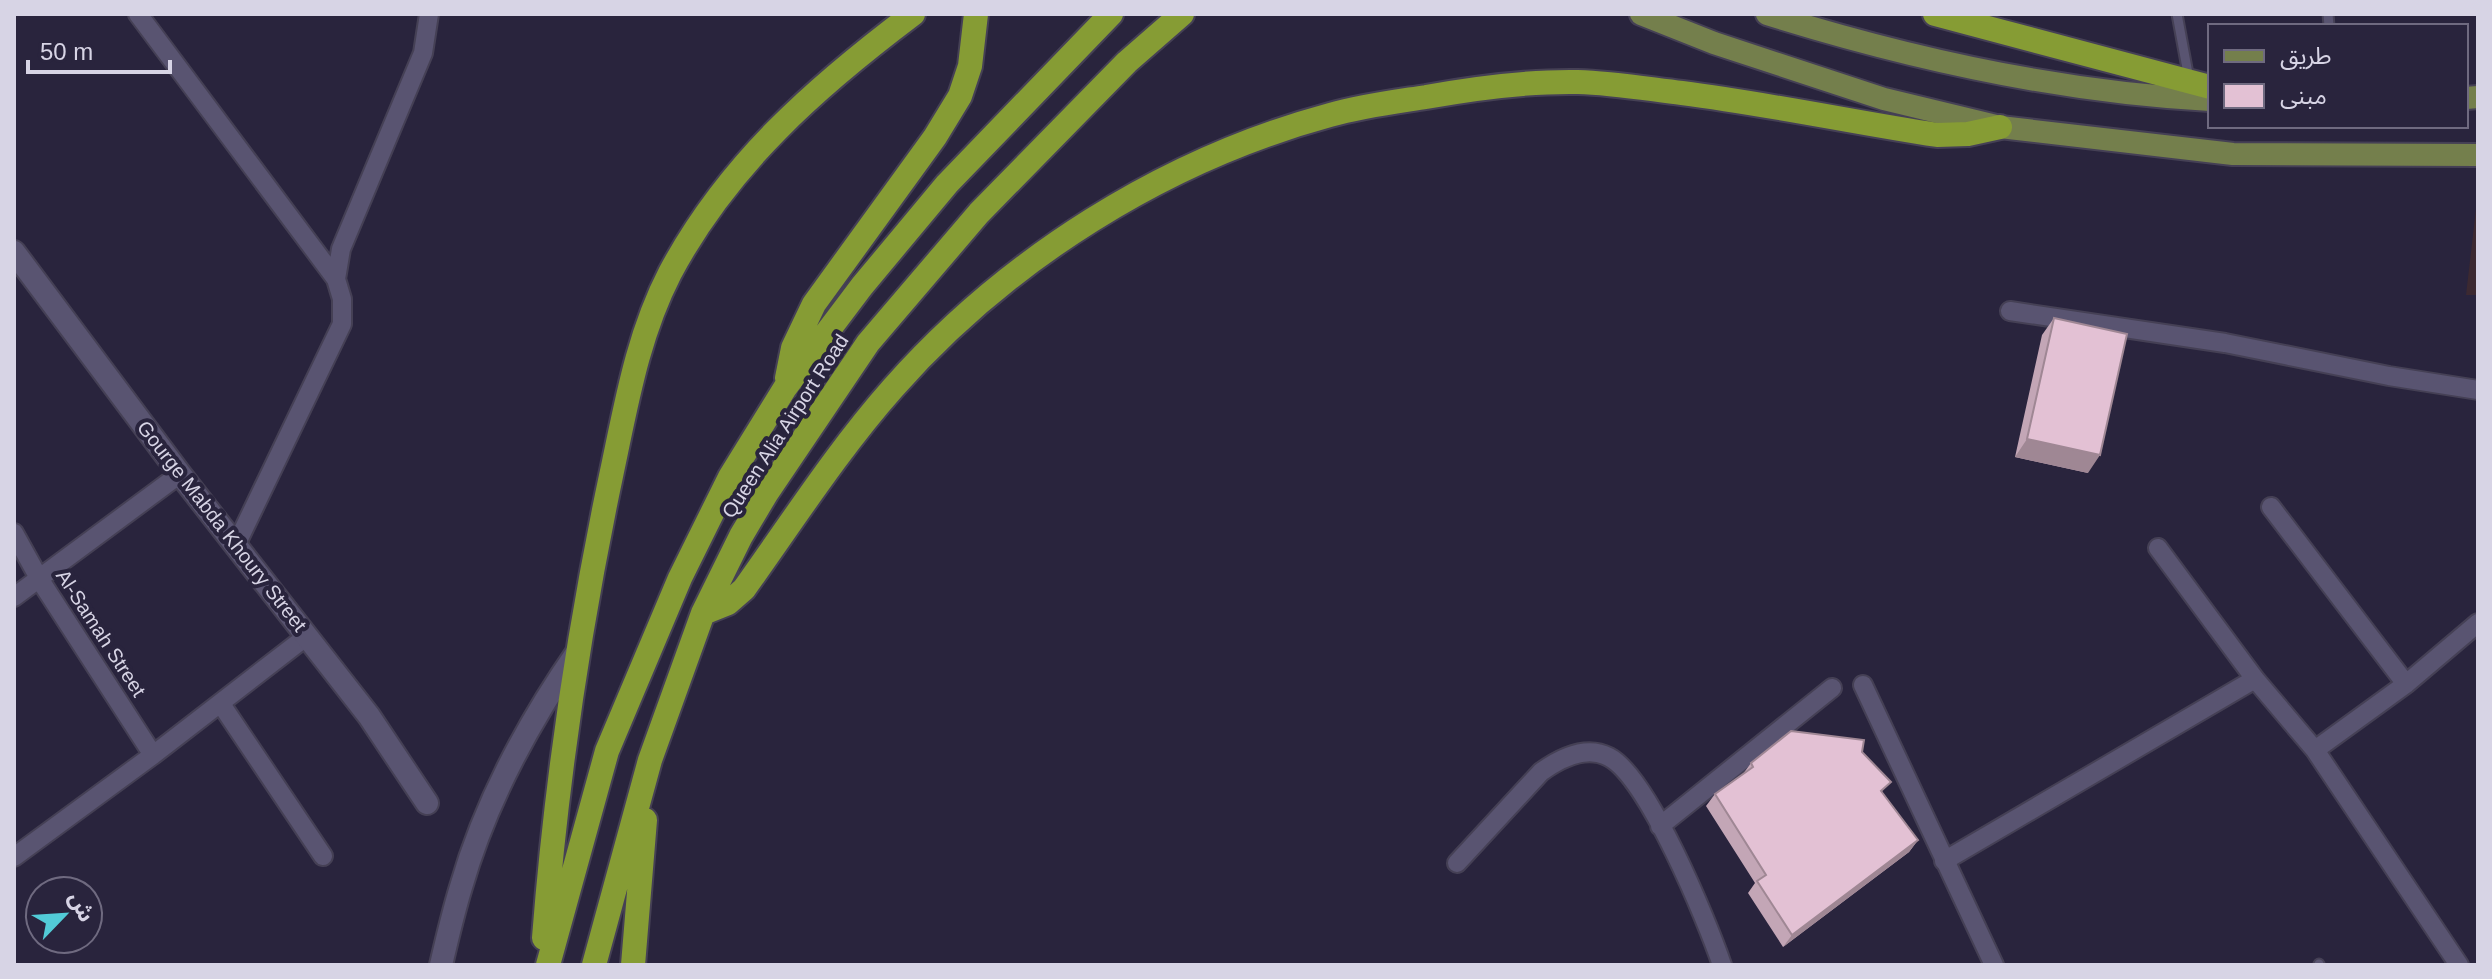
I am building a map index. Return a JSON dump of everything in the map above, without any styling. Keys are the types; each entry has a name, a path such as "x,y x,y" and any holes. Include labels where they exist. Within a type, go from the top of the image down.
{"highway":[{"path":"545,965 550,866 578,651 605,504 638,350 650,314 699,225 734,177 822,85 913,14"},
{"path":"785,388 793,348 814,304 927,149 960,96 970,66 976,14"},
{"name":"Queen Alia Airport Road","path":"545,965 607,751 707,520 730,477 785,388 862,286 947,184 1111,14"},
{"name":"Queen Alia Airport Road","path":"594,965 650,760 703,613 741,536 766,494 868,343 979,213 1127,62 1182,14"},
{"path":"1935,14 2200,84"},
{"path":"703,613 728,603 744,589 835,461 892,389 976,306 1034,259 1099,217 1195,165 1282,130 1333,114 1454,92 1526,83 1580,82 1716,98 1937,135 1968,134 2000,127"},
{"path":"633,965 650,760"}],"main road":[{"path":"1641,14 1714,43 1884,99 2000,127 2233,154 2478,155"},
{"path":"1767,14 1854,41 1970,70 2156,98 2208,100"}],"street":[{"path":"138,14 336,279 342,299 342,324 236,545"},
{"path":"336,279 341,249 423,53 429,14"},
{"name":"Gourge Mabda Khoury Street","path":"14,252 180,474 369,716 427,803"},
{"path":"2010,311 2225,343 2389,376 2478,390"},
{"path":"14,597 180,474"},
{"path":"2271,507 2406,684"},
{"name":"Al-Samah Street","path":"14,533 40,580 153,755"},
{"path":"2158,548 2255,679 2315,750 2459,965"},
{"path":"2315,750 2406,684 2478,623"},
{"path":"14,857 221,704 307,636"},
{"path":"441,965 461,885 488,813 521,743 578,651"},
{"path":"1944,861 2255,679"},
{"path":"1863,685 1994,965"},
{"path":"1660,826 1832,688"},
{"path":"221,704 323,856"},
{"path":"1457,863 1541,772 1554,763 1583,753 1609,757 1620,765 1643,793 1709,927 1722,965"}],"lane":[{"path":"2177,14 2200,84"}],"shaded area":[{"path":"2476,209 2478,295 2466,295"}],"building":[{"path":"2054,318 2127,334 2100,455 2027,439"},
{"path":"1791,731 1864,740 1862,752 1891,782 1881,791 1918,840 1792,935 1757,881 1766,875 1715,794 1753,767 1751,763"}]}
